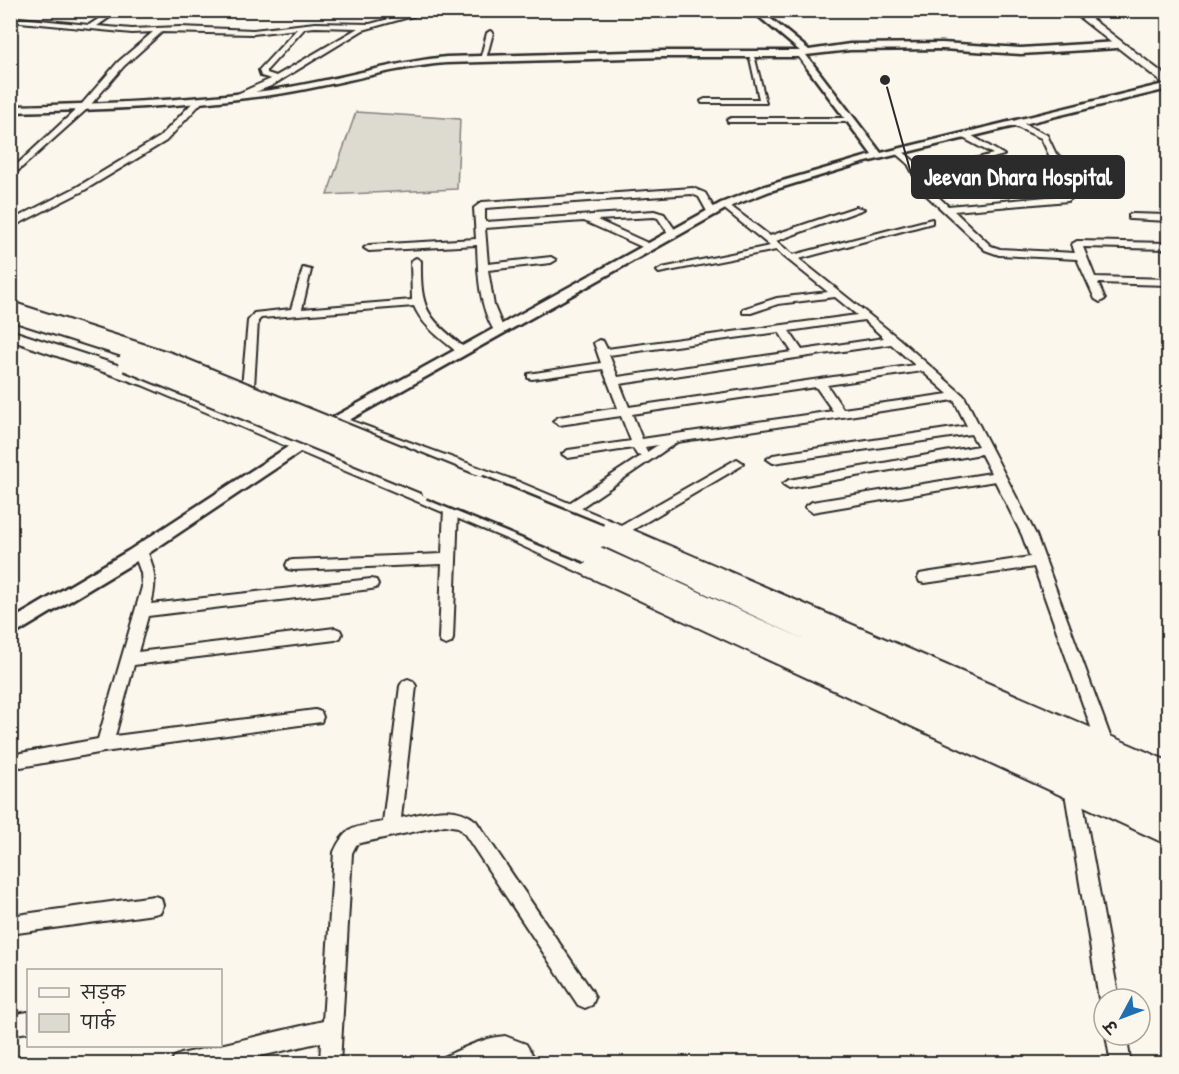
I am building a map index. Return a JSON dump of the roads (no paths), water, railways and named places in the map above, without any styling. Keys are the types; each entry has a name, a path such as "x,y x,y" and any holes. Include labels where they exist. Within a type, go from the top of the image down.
{"main road":[{"path":"1074,10 1168,84"},
{"path":"10,305 169,356 568,510 603,540 1168,814"},
{"path":"10,311 170,362 1105,744 1168,772"},
{"path":"10,323 82,345 603,540 1168,792"},
{"path":"10,335 148,381 451,508 626,584 1168,832"}],"street":[{"path":"90,27 117,10"},
{"path":"10,19 123,31 161,29 253,32 303,26 369,26 431,10"},
{"path":"755,10 803,53 879,157"},
{"path":"276,79 264,74 263,70 303,26"},
{"path":"240,96 276,79 369,26"},
{"path":"10,176 84,107 121,64 161,29"},
{"path":"482,59 490,33"},
{"path":"10,109 199,101 329,84 424,62 635,54 752,55 803,53 850,47 942,46 1021,51 1117,45"},
{"path":"705,101 763,101 752,55"},
{"path":"10,630 140,550 337,421 725,205 766,189 879,157 1168,84"},
{"path":"10,225 80,189 163,139 199,101"},
{"path":"731,120 850,120"},
{"path":"1015,123 1044,136 1053,155 1079,173 1036,180"},
{"path":"10,128 14,129 10,134"},
{"path":"916,176 1000,155 966,136"},
{"path":"898,152 911,163 916,176 926,190 988,249 994,252 1082,258"},
{"path":"499,330 491,318 484,267 479,208 484,204 693,191 702,195 712,213"},
{"path":"946,209 1068,198"},
{"path":"725,205 866,317 958,396 1029,535 1105,744"},
{"path":"662,271 774,244 859,208"},
{"path":"481,225 658,215 673,234"},
{"path":"1132,217 1168,218"},
{"path":"584,218 649,247"},
{"path":"792,258 929,221"},
{"path":"369,248 482,242"},
{"path":"1100,299 1077,244 1168,246"},
{"path":"484,267 550,260"},
{"path":"416,261 418,303 432,323 462,351"},
{"path":"296,311 306,270"},
{"path":"1092,280 1168,282"},
{"path":"747,311 777,302 837,294"},
{"path":"248,387 254,317 296,311 418,303"},
{"path":"532,376 603,353 866,317"},
{"path":"782,328 800,355"},
{"path":"614,381 894,340"},
{"path":"603,353 644,460"},
{"path":"559,421 926,367"},
{"path":"819,382 840,413"},
{"path":"568,454 958,396"},
{"path":"773,459 976,429"},
{"path":"568,510 676,438"},
{"path":"789,484 986,449"},
{"path":"603,540 736,463"},
{"path":"812,507 1000,476"},
{"path":"446,639 451,508"},
{"path":"104,745 149,579 140,550"},
{"path":"293,566 449,559"},
{"path":"925,578 1039,561"},
{"path":"142,611 371,584"},
{"path":"126,660 335,634"},
{"path":"392,828 408,686"},
{"path":"21,760 104,745 315,717"},
{"path":"1072,787 1107,987"},
{"path":"330,1064 345,845 358,835 453,817 462,820 470,827 585,998"},
{"path":"10,925 154,905"},
{"path":"10,1025 27,1022"},
{"path":"181,1064 332,1029"},
{"path":"451,1064 493,1048 512,1047 522,1054 528,1064"},
{"path":"1118,1047 1121,1064"}],"place":[{"name":"Jeevan Dhara Hospital","path":"885,80"}]}
